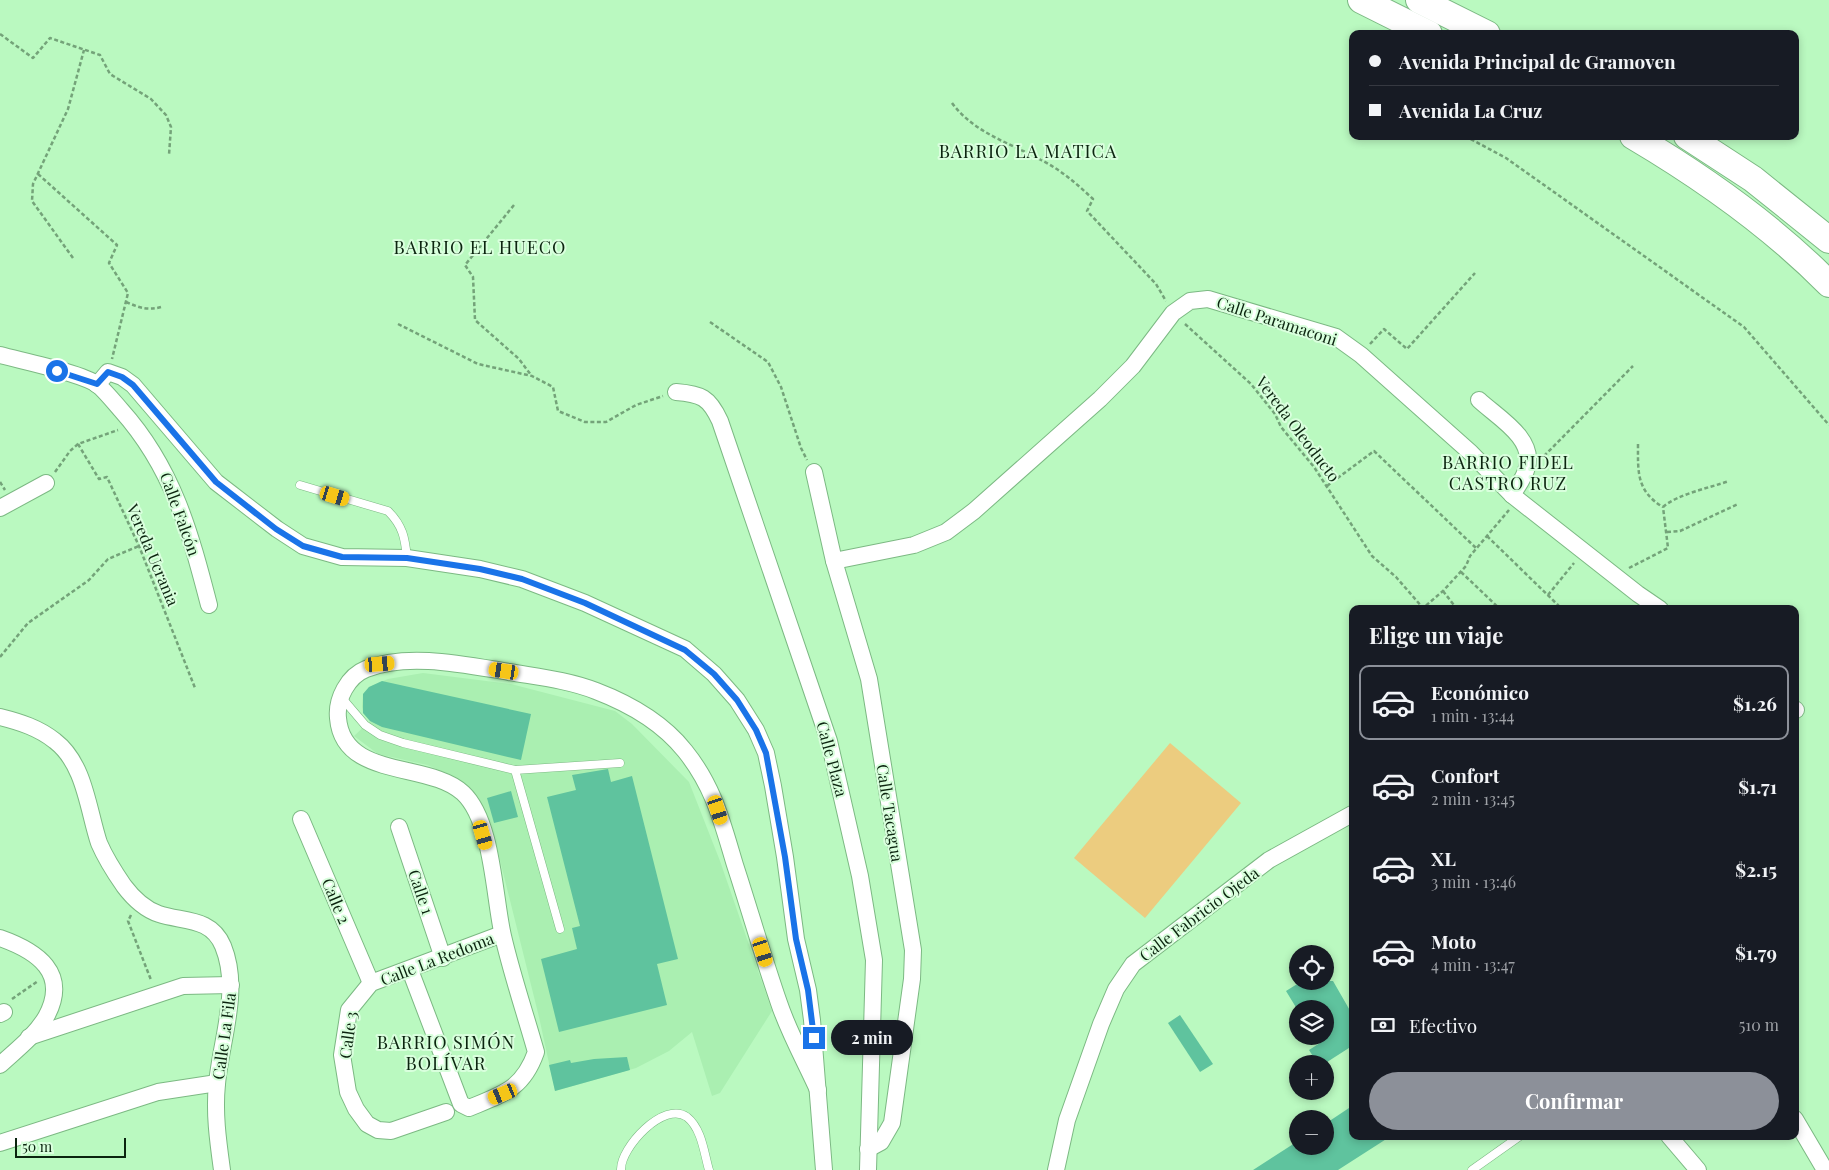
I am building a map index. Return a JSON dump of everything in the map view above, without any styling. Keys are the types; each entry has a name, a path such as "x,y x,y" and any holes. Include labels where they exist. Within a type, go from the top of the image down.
{"highway":[{"path":"1361,0 1421,30"},
{"path":"1419,0 1479,30"},
{"path":"1640,140 1684,166 1728,197 1829,284"},
{"path":"1694,140 1753,178 1829,240"}],"street":[{"name":"Calle Paramaconi","path":"834,561 914,545 946,532 974,511 1106,393 1133,366 1173,313 1190,300 1208,299 1336,337 1361,355 1471,453 1515,498 1615,577 1654,605"},
{"path":"0,355 74,375 103,378 122,377 133,385 216,482 276,529 303,546 342,557 407,558 480,569 522,579 585,603 685,650 714,674 737,700 756,730 766,753 785,857 796,939 808,990 824,1170"},
{"name":"Calle Falcón","path":"103,378 160,462 174,490 190,532 209,605"},
{"name":"Calle Plaza","path":"676,392 698,394 713,406 720,421 829,741 836,769 860,876 874,960 868,1170"},
{"path":"1479,400 1516,432 1524,443 1529,459 1515,498"},
{"name":"Calle Tacagua","path":"814,472 834,561 869,679 913,950 912,978 892,1123 881,1142 868,1149"},
{"path":"0,508 46,483"},
{"path":"502,934 488,852 479,818 469,800 461,791 449,784 380,765 356,753 341,735 337,714 341,698 347,684 364,669 380,664 419,661 446,662 562,680 595,690 649,716 683,748 710,788 780,1005 818,1090"},
{"name":"Calle La Fila","path":"0,717 30,726 56,741 69,756 79,775 100,844 124,886 137,900 159,914 194,920 213,932 222,945 230,985 217,1083 215,1118 222,1170"},
{"name":"Calle Fabricio Ojeda","path":"1056,1170 1067,1120 1102,1024 1116,990 1134,964 1269,860 1349,816"},
{"name":"Calle 2","path":"301,819 371,984"},
{"name":"Calle 1","path":"399,827 443,958"},
{"name":"Calle La Redoma","path":"371,984 502,934"},
{"name":"Calle 3","path":"371,984 349,1010 342,1055 348,1092 356,1109 367,1124 378,1130 391,1131 454,1108 469,1108 503,1094 518,1085 530,1069 536,1052 502,934"},
{"path":"0,938 22,946 38,956 50,972 53,991 50,1007 45,1018 29,1037 0,1065"},
{"path":"410,970 454,1108"},
{"path":"29,1037 156,993 182,986 230,985"},
{"path":"0,1143 158,1092 217,1083"},
{"path":"1799,1126 1825,1170"},
{"path":"1674,1142 1698,1170"}],"lane":[{"path":"300,485 388,511 399,522 405,535 407,558"},
{"path":"341,698 365,725 380,735 402,744 515,770 620,763"},
{"path":"515,770 560,929"},
{"path":"621,1170 621,1162 634,1140 662,1116 671,1113 686,1117 694,1125 699,1135 709,1170"},
{"path":"1472,1170 1514,1140"}],"path":[{"path":"0,34 33,58 50,38 100,55 110,74 151,99 166,115 171,127 169,155"},
{"path":"73,258 32,201 33,184 68,109 84,50"},
{"name":"Vereda Oleoducto","path":"952,103 962,116 980,130 1040,159 1069,178 1093,199 1087,211 1156,284 1173,313 1252,384 1275,414 1281,427 1327,486 1372,556 1396,577 1420,605"},
{"path":"1472,140 1506,158 1744,327 1829,425"},
{"path":"38,174 116,245 109,263 128,293 103,378"},
{"path":"514,204 465,265 473,277 475,320 519,359 532,376"},
{"path":"1361,355 1384,328 1407,349 1475,273"},
{"path":"126,302 152,310 160,307"},
{"path":"710,322 768,362 781,387 801,448 814,472"},
{"path":"398,324 478,364 532,376 554,387 558,411 585,422 606,422 636,405 676,392"},
{"path":"1527,469 1574,427 1632,366"},
{"path":"46,483 70,451 78,444 134,425"},
{"name":"Vereda Ucrania","path":"78,444 99,479 107,476 139,546 195,688"},
{"path":"1638,444 1638,474 1651,500 1663,507"},
{"path":"1327,486 1374,451 1476,548"},
{"path":"1663,507 1673,498 1685,496 1729,481"},
{"path":"1427,605 1461,572 1476,548 1515,498"},
{"path":"1667,532 1680,530 1738,504"},
{"path":"1615,577 1668,548 1663,507"},
{"path":"1487,536 1558,605"},
{"path":"0,657 28,623 89,580 108,559 139,546"},
{"path":"1548,595 1583,552"},
{"path":"1461,572 1496,605"},
{"path":"1443,591 1454,605"},
{"path":"137,900 128,921 156,993"},
{"path":"2,1013 10,1008 10,1001 50,972"}],"shaded area":[{"path":"423,673 511,684 615,711 632,724 689,782 720,861 772,1011 720,1093 712,1096 692,1032 669,1051 636,1068 555,1091 539,1017 491,824 483,807 472,790 451,775 427,765 378,754 354,736 370,721 363,713 362,707 363,694 369,687 388,679"},
{"path":"1170,743 1241,803 1145,918 1074,858"}],"building":[{"path":"382,681 531,714 521,760 382,727 370,721 363,713 363,694 369,687"},
{"path":"608,769 611,782 632,776 678,959 657,964 667,1005 559,1032 541,959 577,949 572,928 580,926 547,797 576,790 572,775"},
{"path":"511,791 518,817 494,823 487,798"},
{"path":"1334,983 1349,1009 1349,1048 1334,1058 1334,1055 1312,1055 1309,1050 1317,1045 1334,1045 1334,1000 1292,1000 1286,991 1289,989 1334,990"},
{"path":"1180,1015 1213,1064 1200,1072 1168,1023"},
{"path":"627,1057 630,1070 555,1091 549,1065 570,1060 571,1063 594,1059"},
{"path":"1349,1108 1349,1140 1385,1140 1338,1170 1253,1170 1289,1147 1289,1155 1334,1155 1334,1118"}],"district":[{"name":"BARRIO LA MATICA","path":"1028,152"},
{"name":"BARRIO EL HUECO","path":"480,248"},
{"name":"BARRIO FIDEL CASTRO RUZ","path":"1508,473"},
{"name":"BARRIO SIMÓN BOLÍVAR","path":"446,1053"}],"route":[{"path":"57,371 97,384 108,372 113,372 122,377 133,385 196,461 216,482 276,529 303,546 342,557 382,556 407,558 480,569 522,579 585,603 685,650 714,674 737,700 756,730 766,753 785,857 796,939 808,990 814,1038"}]}
